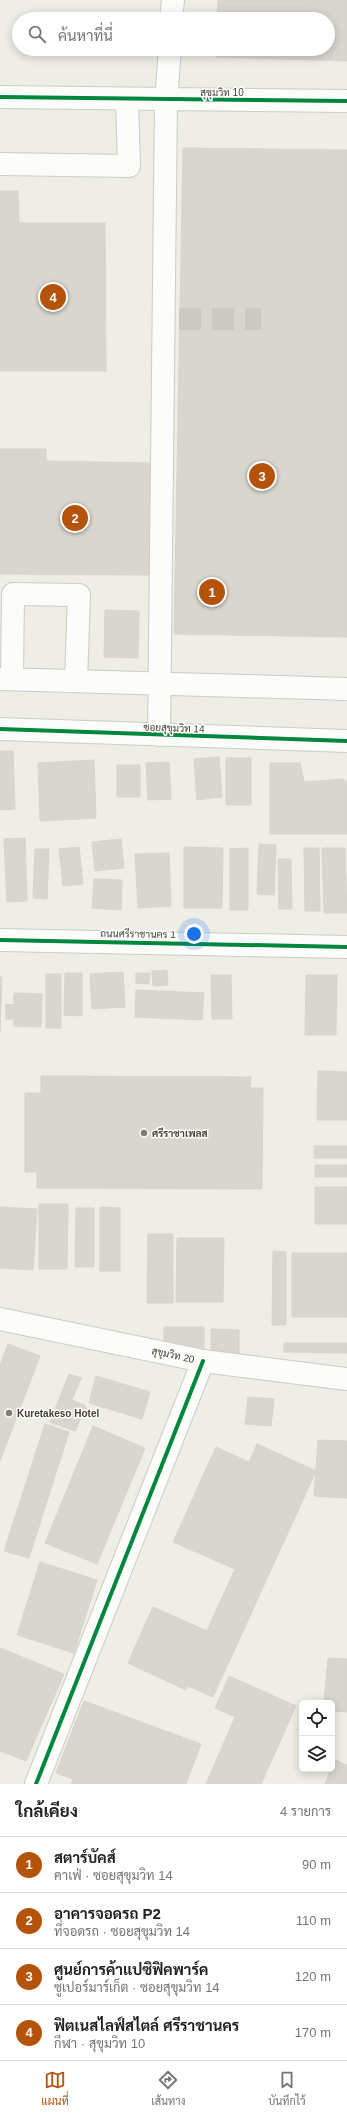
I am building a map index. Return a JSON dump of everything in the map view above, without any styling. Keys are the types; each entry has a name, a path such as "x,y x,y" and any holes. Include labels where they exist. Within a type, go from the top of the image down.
{"street":[{"path":"172,12 173,0"},
{"path":"159,735 172,319 166,100 169,56"},
{"name":"สุขุมวิท 10","path":"0,97 347,101"},
{"path":"0,164 128,166 127,99"},
{"path":"76,681 78,595 13,594 6,679 347,689"},
{"name":"ซอยสุขุมวิท 14","path":"0,729 347,741"},
{"name":"ถนนศรีราชานคร 1","path":"0,940 347,947"},
{"name":"สุขุมวิท 20","path":"0,1319 203,1361 347,1379"},
{"path":"36,1784 203,1361"}],"building":[{"path":"218,0 347,0 347,61 216,57 335,56 335,12 217,12"},
{"path":"183,148 347,150 347,637 174,634"},
{"path":"0,191 18,191 19,223 105,223 106,371 0,371"},
{"path":"0,449 46,449 46,461 151,463 150,575 0,574"},
{"path":"105,610 139,611 138,658 104,657"},
{"path":"0,751 13,751 15,809 0,810"},
{"path":"219,757 222,797 197,800 194,759"},
{"path":"226,758 251,758 251,805 226,805"},
{"path":"94,760 96,818 40,821 38,763"},
{"path":"169,762 171,799 148,800 146,763"},
{"path":"270,763 300,763 304,782 344,779 347,783 347,834 270,834"},
{"path":"117,765 140,765 140,797 117,797"},
{"path":"25,838 27,901 7,902 4,839"},
{"path":"121,839 124,868 95,871 92,842"},
{"path":"259,844 276,845 274,895 257,894"},
{"path":"79,847 83,884 63,886 59,849"},
{"path":"184,847 223,848 222,908 184,908"},
{"path":"248,848 248,910 230,910 230,849"},
{"path":"304,848 319,848 320,911 305,911"},
{"path":"322,848 345,848 347,913 324,913"},
{"path":"35,849 49,849 47,899 33,898"},
{"path":"169,853 171,906 138,908 135,854"},
{"path":"278,859 291,859 292,909 279,909"},
{"path":"94,879 122,880 121,910 92,908"},
{"path":"167,970 168,985 153,986 152,971"},
{"path":"123,972 125,1007 92,1009 90,974"},
{"path":"65,973 82,973 82,1016 64,1015"},
{"path":"136,973 150,973 149,984 136,983"},
{"path":"46,974 61,974 61,1028 46,1028"},
{"path":"211,975 231,975 232,1019 212,1019"},
{"path":"306,975 337,975 336,1035 305,1035"},
{"path":"0,977 2,977 0,1033"},
{"path":"136,990 204,993 202,1020 135,1017"},
{"path":"14,993 42,994 41,1027 14,1026 14,1019 6,1019 6,1004 14,1005"},
{"path":"318,1071 347,1072 347,1120 317,1120"},
{"name":"ศรีราชาเพลส","path":"41,1076 251,1077 250,1088 263,1088 262,1189 37,1188 37,1172 25,1172 25,1093 41,1093"},
{"path":"314,1146 347,1146 347,1158 314,1158"},
{"path":"315,1165 347,1165 347,1177 315,1177"},
{"path":"315,1187 347,1187 347,1224 315,1224"},
{"path":"39,1204 68,1204 67,1269 39,1269"},
{"path":"0,1207 37,1209 33,1270 0,1268"},
{"path":"100,1207 120,1208 120,1271 100,1271"},
{"path":"76,1208 94,1208 94,1267 75,1267"},
{"path":"148,1234 173,1234 173,1303 147,1303"},
{"path":"177,1238 224,1238 223,1302 176,1302"},
{"path":"273,1251 286,1252 286,1325 272,1325"},
{"path":"292,1253 347,1253 347,1317 292,1317"},
{"path":"164,1327 204,1327 204,1349 164,1348"},
{"path":"211,1329 239,1330 239,1355 211,1355"},
{"path":"284,1343 347,1343 347,1353 284,1352"},
{"name":"Kuretakeso Hotel","path":"8,1344 40,1356 0,1461 0,1365"},
{"path":"69,1374 81,1378 72,1400 86,1406 75,1431 50,1422"},
{"path":"96,1376 150,1392 142,1419 89,1403"},
{"path":"248,1397 274,1399 271,1426 245,1424"},
{"path":"45,1424 69,1432 29,1558 4,1551"},
{"path":"93,1426 145,1448 97,1564 45,1543"},
{"path":"318,1440 347,1441 347,1498 314,1496"},
{"path":"257,1444 316,1471 213,1697 188,1686 186,1690 128,1663 153,1607 207,1631 235,1569 173,1542 216,1447 249,1462"},
{"path":"40,1562 97,1580 74,1653 17,1635"},
{"path":"0,1648 64,1674 26,1761 0,1751"},
{"path":"328,1658 347,1659 347,1712 335,1711 335,1700 324,1700"},
{"path":"229,1676 296,1706 261,1784 206,1784 235,1717 215,1708"},
{"path":"84,1701 201,1744 186,1784 71,1784 73,1779 56,1773"},
{"path":"335,1760 347,1765 347,1784 325,1784 330,1772 335,1772"}],"tunnel":[{"path":"179,319 261,319"}],"cycle path":[{"path":"0,97 347,101"},
{"path":"0,729 347,741"},
{"path":"0,940 347,947"},
{"path":"36,1784 203,1361"}],"place":[{"name":"ฟิตเนสไลฟ์สไตล์ ศรีราชานคร","path":"53,297"},
{"name":"ศูนย์การค้าแปซิฟิคพาร์ค","path":"262,476"},
{"name":"อาคารจอดรถ P2","path":"75,518"},
{"name":"สตาร์บัคส์","path":"212,592"},
{"name":"ศรีราชาเพลส","path":"144,1133"},
{"name":"Kuretakeso Hotel","path":"9,1413"}]}
